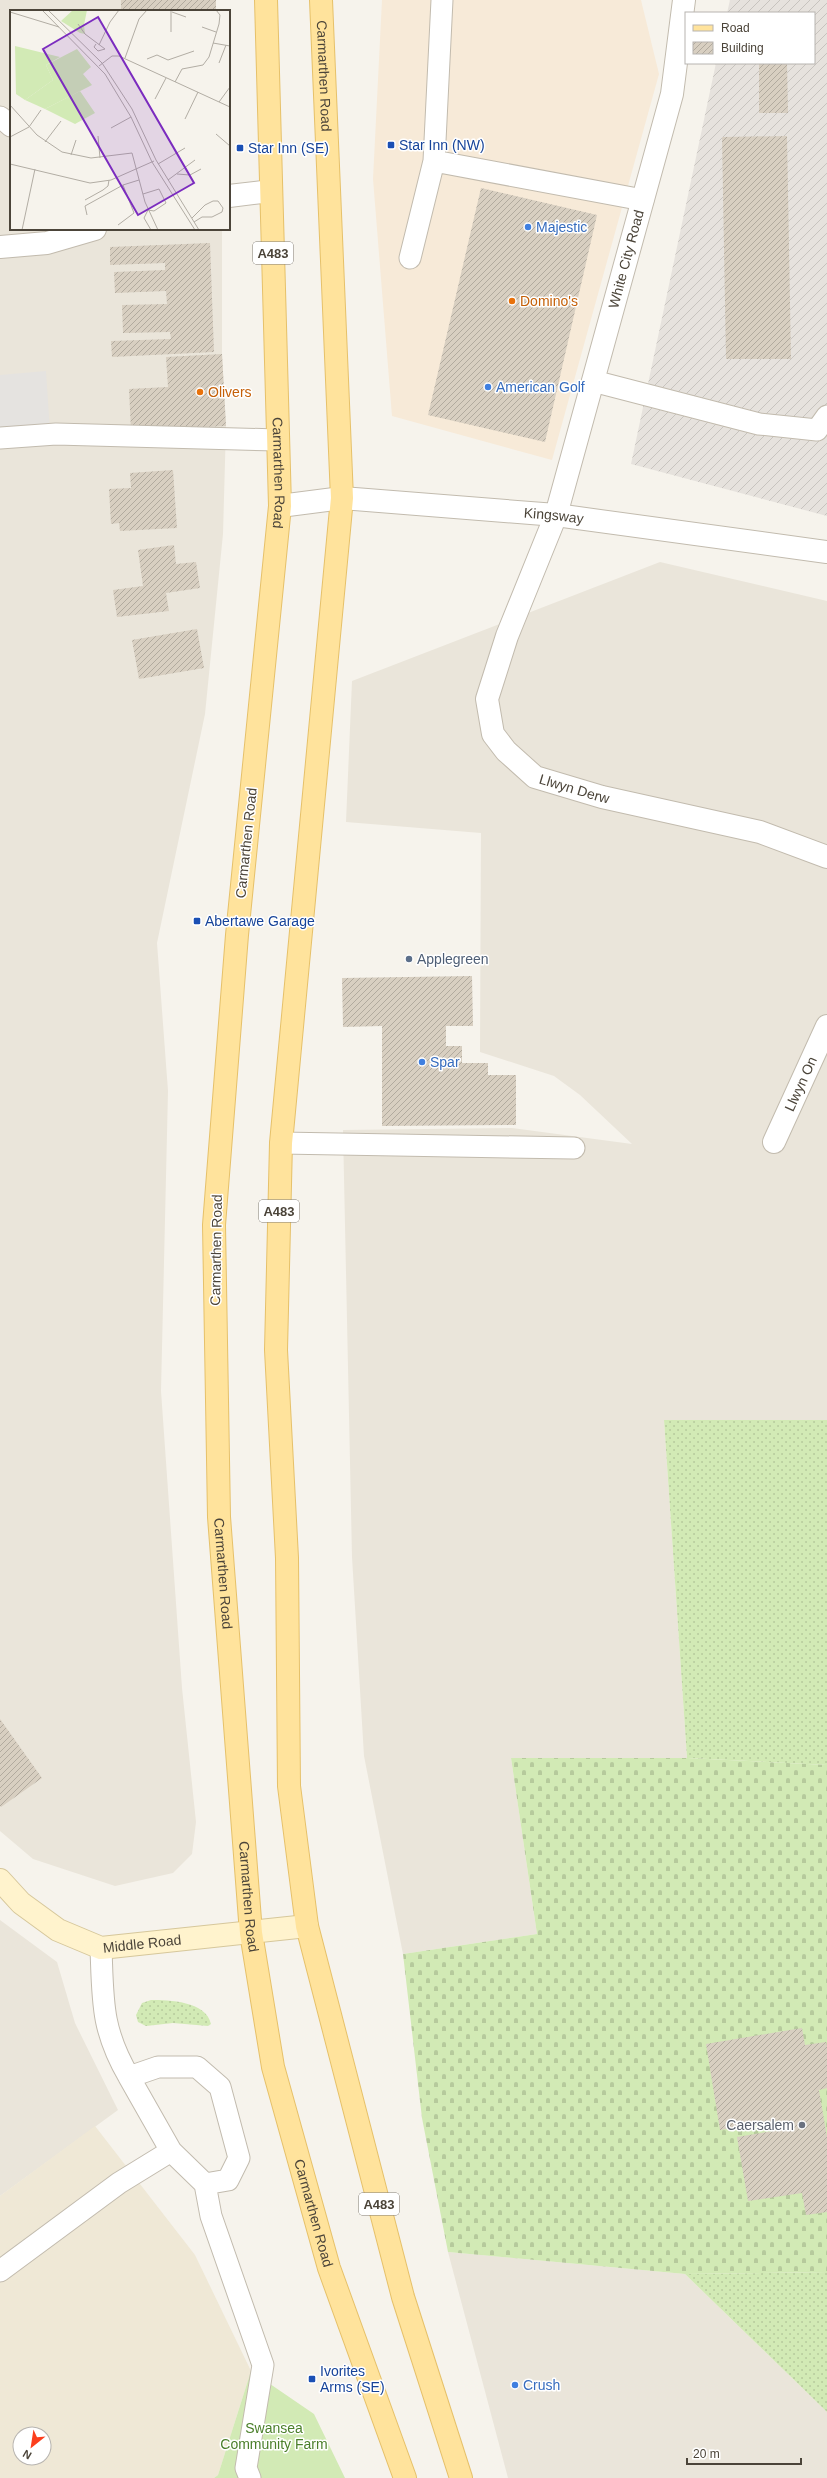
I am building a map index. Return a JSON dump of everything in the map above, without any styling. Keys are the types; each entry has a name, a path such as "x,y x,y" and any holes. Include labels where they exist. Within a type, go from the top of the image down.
{"main road":[{"name":"Carmarthen Road","path":"266,0 280,506 237,935 214,1225 219,1517 251,1933 273,2067 329,2268 405,2478"},
{"name":"Carmarthen Road","path":"321,0 342,498 281,1143 276,1350 287,1558 289,1786 307,1926 403,2298 461,2478"}],"street":[{"name":"White City Road","path":"556,515 672,94 684,0"},
{"path":"230,196 271,191"},
{"path":"0,247 47,243 92,230"},
{"name":"Kingsway","path":"280,506 342,498 556,515 827,552"},
{"name":"Llwyn Derw","path":"556,515 507,636 487,698 494,734 506,751 535,777 602,797 760,832 827,857"},
{"name":"Llwyn On","path":"774,1142 827,1026"},
{"name":"Middle Road","path":"0,1880 21,1903 58,1930 101,1948 307,1926"}],"lane":[{"path":"410,258 434,161 442,0"},
{"path":"0,117 10,125"},
{"path":"434,161 643,200"},
{"path":"593,382 759,424 824,426"},
{"path":"0,438 56,434 277,440"},
{"path":"281,1143 574,1148"},
{"path":"101,1948 104,2015 114,2052 171,2151 205,2184 211,2216 263,2365 246,2468 250,2478"},
{"path":"129,2077 158,2067 198,2067 220,2087 239,2158 228,2180 205,2184"},
{"path":"0,2271 119,2183 171,2151"}],"shaded area":[{"path":"0,0 216,0 216,10 10,10 10,230 222,230 222,354 226,426 223,534 205,714 157,943 168,1091 161,1391 182,1688 196,1822 192,1854 173,1873 115,1886 33,1859 0,1831"},
{"path":"382,0 641,0 659,74 552,460 392,416 373,179"},
{"path":"730,0 827,0 827,516 631,464 716,64 815,64 815,12 727,12"},
{"path":"46,371 51,446 0,449 0,375"},
{"path":"660,562 827,601 827,1420 664,1420 687,1758 511,1758 537,1934 403,1954 364,1756 352,1557 343,1130 512,1128 632,1144 580,1095 554,1076 480,1052 481,833 346,822 352,681"},
{"path":"0,1920 57,1962 75,2023 118,2110 0,2196"},
{"path":"95,2126 195,2255 251,2371 218,2475 214,2478 0,2478 0,2196"},
{"path":"448,2252 685,2274 827,2412 827,2478 508,2478"}],"green space":[{"path":"664,1420 827,1420 827,1765 687,1758"},
{"path":"511,1758 687,1758 827,1765 827,2272 685,2274 448,2252 422,2118 403,1954 537,1934"},
{"path":"151,2000 186,2003 195,2006 208,2016 211,2024 208,2026 173,2023 146,2026 138,2022 136,2015 142,2003"},
{"path":"827,2272 827,2412 685,2274"},
{"name":"Swansea Community Farm","path":"251,2371 314,2414 345,2478 214,2478 218,2475"}],"building":[{"path":"121,0 216,0 216,10 121,10"},
{"path":"759,64 787,64 788,113 759,113"},
{"path":"787,136 791,359 726,359 722,137"},
{"path":"481,188 597,215 545,442 428,415"},
{"path":"210,243 214,352 112,357 111,341 171,339 170,332 123,333 122,305 167,304 166,291 115,293 114,272 165,270 165,263 110,265 110,247"},
{"path":"222,354 226,426 131,431 129,389 168,387 166,357"},
{"path":"173,470 177,528 120,531 119,523 111,524 109,489 131,488 130,473"},
{"path":"174,545 176,564 196,562 200,588 166,593 169,611 117,617 113,590 143,586 138,550"},
{"path":"197,629 204,668 139,679 132,640"},
{"path":"472,976 473,1026 446,1026 446,1046 462,1046 462,1063 488,1063 488,1075 516,1075 516,1125 382,1126 382,1026 343,1027 342,978"},
{"path":"0,1719 42,1778 1,1807 0,1806"},
{"name":"Caersalem","path":"802,2028 805,2045 826,2042 827,2046 827,2088 819,2090 827,2137 827,2212 806,2215 802,2193 748,2201 737,2137 779,2130 778,2121 720,2130 706,2044"}],"place":[{"name":"Star Inn (NW)","path":"391,145"},
{"name":"Star Inn (SE)","path":"240,148"},
{"name":"Majestic","path":"528,227"},
{"name":"Domino's","path":"512,301"},
{"name":"American Golf","path":"488,387"},
{"name":"Olivers","path":"200,392"},
{"name":"Abertawe Garage","path":"197,921"},
{"name":"Applegreen","path":"409,959"},
{"name":"Spar","path":"422,1062"},
{"name":"Caersalem","path":"802,2125"},
{"name":"Ivorites Arms (SE)","path":"312,2379"},
{"name":"Crush","path":"515,2385"}]}
